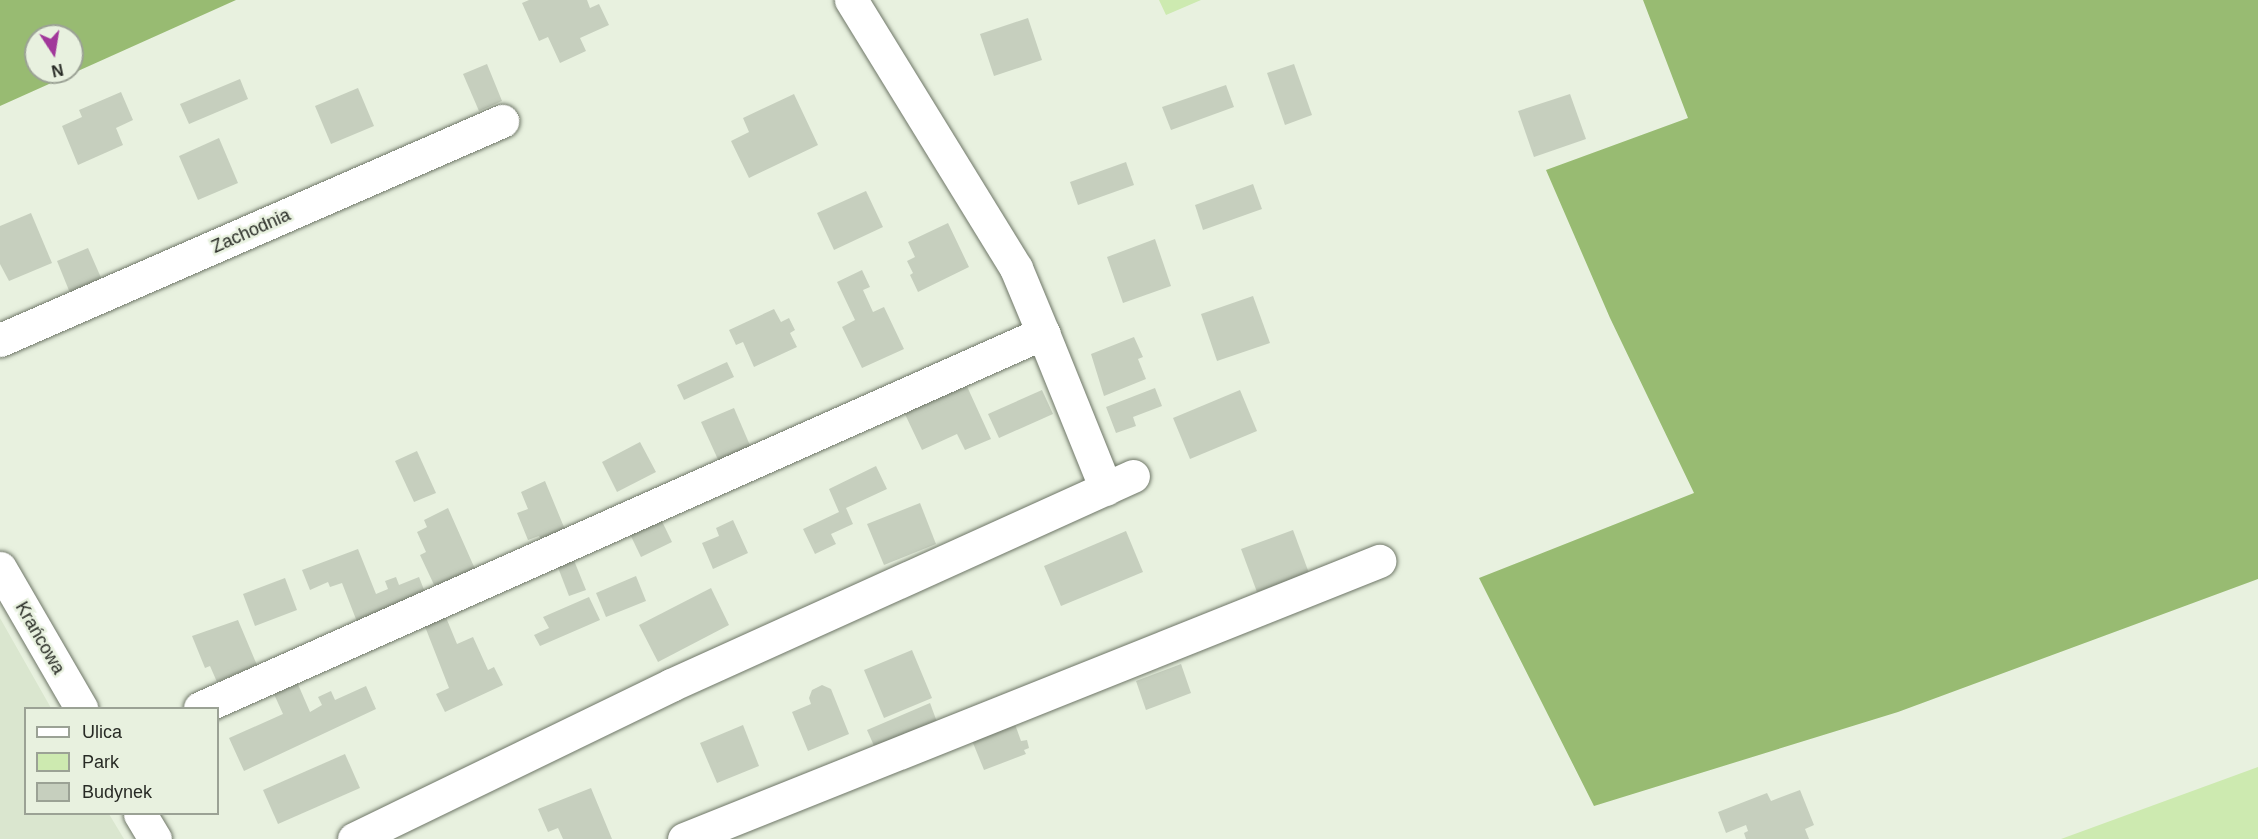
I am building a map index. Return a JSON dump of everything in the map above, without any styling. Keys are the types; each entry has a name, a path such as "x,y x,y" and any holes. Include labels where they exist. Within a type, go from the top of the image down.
{"street":[{"path":"354,839 671,685 1120,483 1043,333 1016,268 851,0"},
{"name":"Zachodnia","path":"0,340 502,121"},
{"path":"202,707 1043,333"},
{"path":"684,839 1379,561"},
{"name":"Krańcowa","path":"0,568 80,707"},
{"path":"141,815 155,839"}],"shaded area":[{"path":"0,618 50,707 24,707 24,815 110,815 124,839 0,839"}],"green space":[{"path":"0,0 236,0 84,68 84,24 24,24 24,84 49,84 0,106"},
{"path":"1159,0 1201,0 1166,15"},
{"path":"1643,0 2258,0 2258,579 1898,712 1594,806 1479,578 1694,493 1610,318 1546,170 1688,118"},
{"path":"2258,767 2258,839 2061,839"}],"building":[{"path":"529,0 587,0 590,8 599,4 609,25 580,38 586,51 560,63 548,37 539,41 522,3"},
{"path":"1028,18 1042,60 994,76 980,34"},
{"path":"487,64 502,101 479,111 463,74"},
{"path":"1294,64 1312,115 1285,125 1267,73"},
{"path":"240,79 248,99 189,124 180,104"},
{"path":"1226,85 1234,107 1171,130 1162,107"},
{"path":"358,88 374,126 331,144 315,106"},
{"path":"121,92 133,120 116,128 123,145 78,165 62,126 82,117 79,110"},
{"path":"794,94 818,145 749,178 731,141 749,132 743,118"},
{"path":"1570,94 1586,139 1534,157 1518,111"},
{"path":"219,138 238,183 198,200 179,156"},
{"path":"1126,162 1134,185 1078,205 1070,182"},
{"path":"1253,184 1262,209 1203,230 1195,205"},
{"path":"866,191 883,227 834,250 817,213"},
{"path":"31,213 52,263 9,281 0,264 0,226"},
{"path":"948,223 969,267 918,292 910,275 913,273 907,261 915,257 908,242"},
{"path":"1155,239 1171,286 1123,303 1107,257"},
{"path":"88,248 102,280 70,293 57,261"},
{"path":"862,270 870,287 863,290 873,312 884,307 904,349 862,368 842,327 855,320 837,282"},
{"path":"1253,296 1270,343 1217,361 1201,314"},
{"path":"774,309 781,322 789,318 795,330 790,333 797,347 754,367 743,342 736,345 729,330"},
{"path":"1134,337 1143,357 1138,359 1146,379 1104,396 1091,354"},
{"path":"727,362 734,377 684,400 677,385"},
{"path":"965,382 991,439 965,450 957,434 922,450 903,410"},
{"path":"1155,388 1162,406 1133,417 1136,426 1116,433 1106,407"},
{"path":"1042,390 1053,414 999,438 988,414"},
{"path":"1240,390 1257,431 1190,459 1173,418"},
{"path":"734,408 752,450 720,464 701,422"},
{"path":"640,442 656,472 617,492 602,462"},
{"path":"417,451 436,493 414,502 395,461"},
{"path":"876,466 887,489 846,508 853,524 831,534 836,544 815,554 803,529 839,512 829,489"},
{"path":"545,481 566,532 542,541 539,536 528,540 517,513 528,509 521,492"},
{"path":"920,503 936,544 884,565 867,524"},
{"path":"448,508 479,578 436,589 420,555 426,552 417,532 427,527 424,520"},
{"path":"658,513 672,542 641,557 627,528"},
{"path":"733,520 748,553 713,569 702,543 719,536 716,528"},
{"path":"1293,530 1309,573 1257,592 1241,549"},
{"path":"1126,531 1143,572 1061,606 1044,566"},
{"path":"358,549 376,594 388,589 385,581 396,577 399,585 419,577 428,600 359,627 342,583 330,587 328,582 310,590 302,570"},
{"path":"573,558 586,590 569,596 557,565"},
{"path":"636,576 646,601 606,617 596,593"},
{"path":"285,578 297,610 255,626 243,594"},
{"path":"711,588 729,625 658,662 639,625"},
{"path":"589,597 600,620 540,646 534,635 549,628 543,617"},
{"path":"445,615 457,644 473,637 488,670 494,667 503,685 445,712 436,694 449,688 424,624"},
{"path":"238,620 257,665 217,682 210,666 205,668 192,636"},
{"path":"912,650 932,698 884,718 864,670"},
{"path":"1181,664 1191,693 1146,710 1136,681"},
{"path":"297,682 310,712 322,705 318,697 331,691 335,700 366,686 376,709 244,771 229,738 283,714 273,692"},
{"path":"822,685 831,689 849,734 808,751 792,712 811,704 809,698 812,690"},
{"path":"930,703 937,722 875,748 867,730"},
{"path":"1012,716 1021,741 1027,740 1029,748 1024,750 1026,754 984,770 971,738"},
{"path":"743,725 759,766 717,783 700,743"},
{"path":"345,754 360,788 278,824 263,790"},
{"path":"591,788 612,839 563,839 558,828 548,832 538,809"},
{"path":"1800,790 1814,825 1805,829 1809,839 1746,839 1744,833 1748,831 1746,825 1726,833 1718,812 1767,793 1771,801"}]}
